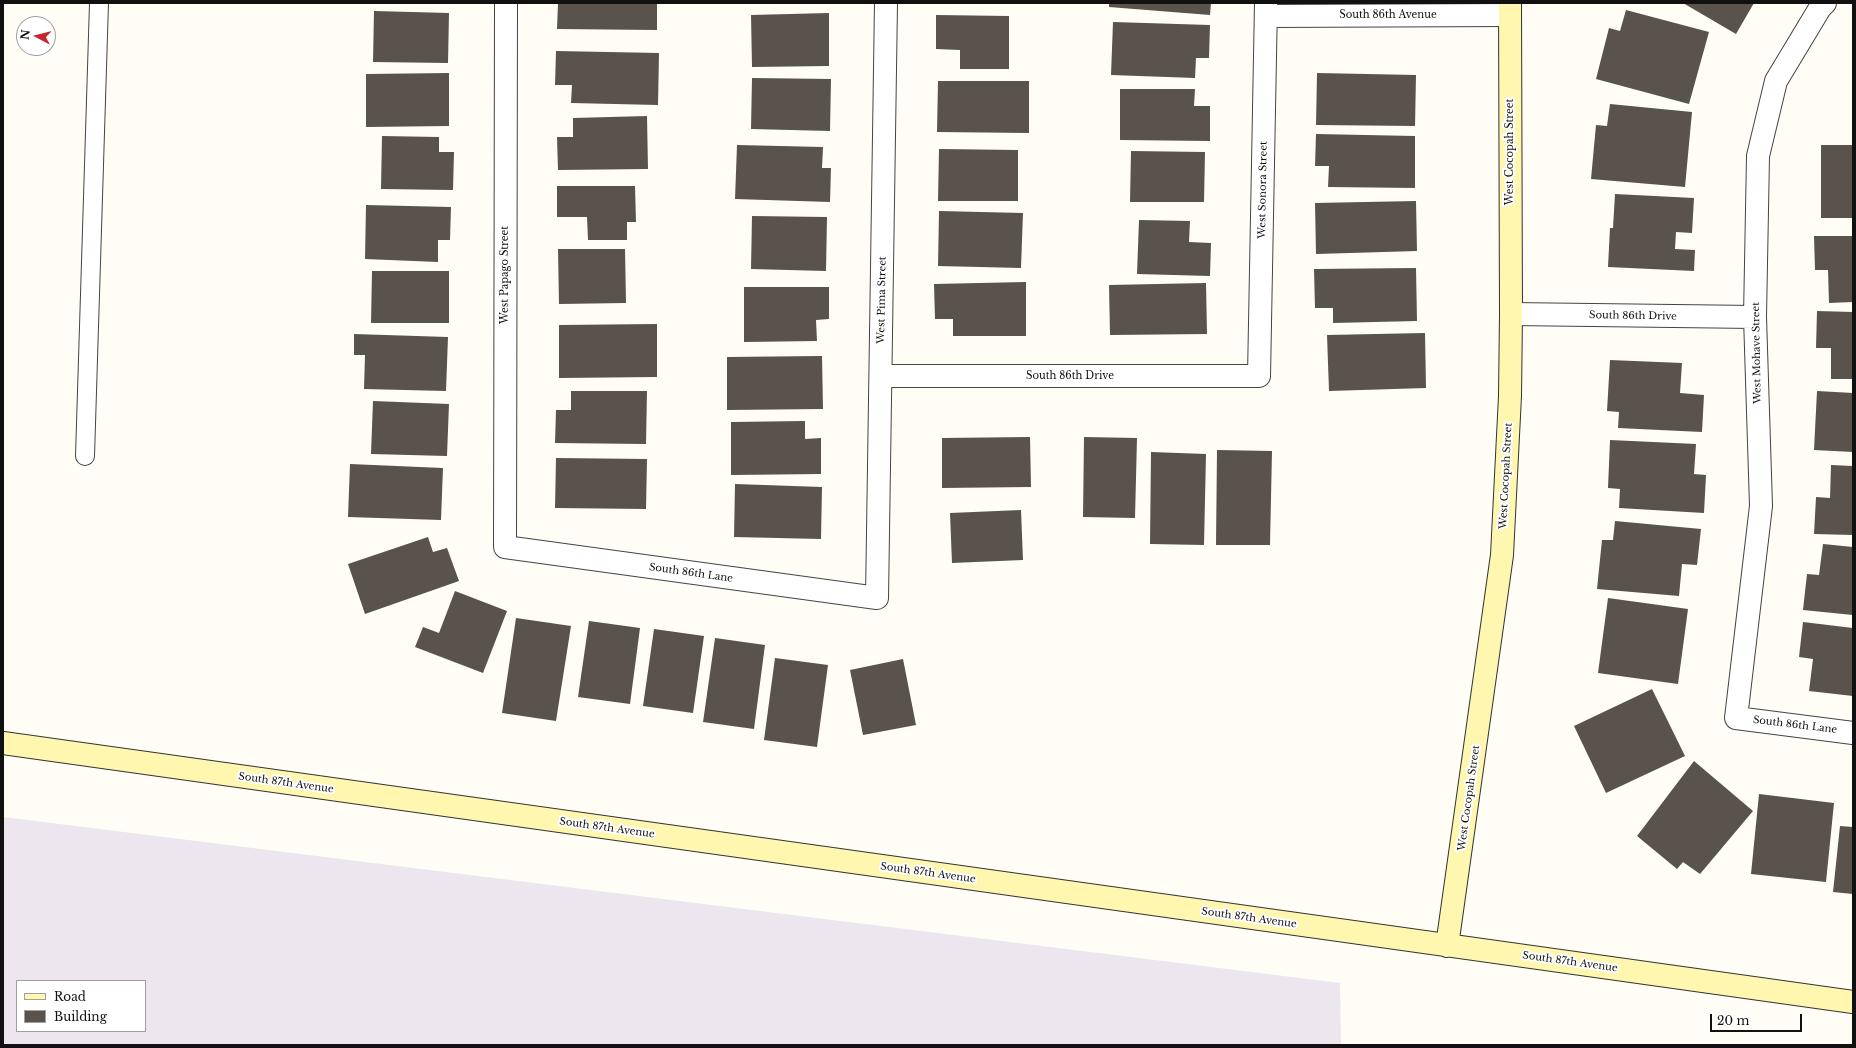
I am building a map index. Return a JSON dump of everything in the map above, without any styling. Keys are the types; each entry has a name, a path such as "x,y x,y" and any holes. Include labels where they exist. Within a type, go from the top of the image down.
{"street":[{"name":"West Papago Street","path":"505,547 506,3"},
{"name":"West Pima Street","path":"877,598 886,3"},
{"name":"West Mohave Street","path":"1736,718 1761,506 1755,317 1758,156 1776,81 1820,8 1825,3"},
{"name":"South 86th Avenue","path":"1266,9 1510,9"},
{"name":"West Sonora Street","path":"1259,376 1266,9"},
{"name":"West Cocopah Street","path":"1447,946 1502,555 1510,396 1510,9"},
{"name":"South 86th Drive","path":"1511,314 1755,317"},
{"name":"South 86th Drive","path":"881,376 1259,376"},
{"name":"South 86th Lane","path":"505,547 877,598"},
{"name":"South 86th Lane","path":"1736,718 1853,733"},
{"name":"South 87th Avenue","path":"3,743 1853,1002"}],"lane":[{"path":"85,456 99,3"}],"shaded area":[{"path":"3,817 1340,983 1341,1045 3,1045"}],"building":[{"path":"558,3 657,3 657,30 557,29"},
{"path":"1109,3 1211,3 1210,15 1109,7"},
{"path":"1683,3 1754,3 1736,34"},
{"path":"1626,10 1709,32 1689,104 1596,79 1609,28 1620,31"},
{"path":"374,11 449,13 448,63 373,62"},
{"path":"829,13 829,66 752,67 751,15"},
{"path":"936,15 1009,16 1009,69 960,69 960,50 936,49"},
{"path":"1113,22 1210,25 1209,58 1196,58 1195,78 1111,75"},
{"path":"556,51 659,53 658,105 571,103 572,85 555,85"},
{"path":"449,73 449,126 366,127 366,74"},
{"path":"1317,73 1416,75 1415,126 1316,125"},
{"path":"752,78 831,79 830,131 751,129"},
{"path":"938,81 1029,81 1029,133 937,132"},
{"path":"1120,89 1195,89 1194,106 1210,106 1210,141 1120,140"},
{"path":"1610,104 1692,112 1685,187 1591,179 1596,125 1607,126"},
{"path":"647,116 648,169 558,170 557,137 573,137 573,118"},
{"path":"1316,134 1415,136 1415,188 1328,187 1329,166 1315,166"},
{"path":"382,136 439,137 439,152 454,152 453,190 381,189"},
{"path":"737,145 823,147 822,168 831,168 830,202 735,199"},
{"path":"1821,145 1853,145 1853,218 1821,218"},
{"path":"939,149 1018,150 1018,201 938,201"},
{"path":"1131,151 1205,152 1204,202 1130,202"},
{"path":"557,186 635,186 636,222 627,222 627,240 588,240 587,217 557,217"},
{"path":"1615,194 1694,198 1692,233 1676,232 1675,249 1695,250 1694,271 1608,267 1610,228 1613,228"},
{"path":"1416,201 1417,251 1316,254 1315,203"},
{"path":"366,205 451,207 450,240 438,240 438,262 365,259"},
{"path":"939,211 1023,213 1021,268 938,266"},
{"path":"752,216 827,217 826,271 751,269"},
{"path":"1139,220 1190,221 1189,242 1211,243 1210,276 1137,274"},
{"path":"1814,236 1853,236 1853,302 1829,303 1828,270 1815,270"},
{"path":"558,249 625,249 626,303 559,304"},
{"path":"1416,268 1417,321 1333,323 1333,308 1315,308 1314,269"},
{"path":"372,271 449,271 449,323 371,323"},
{"path":"1026,282 1026,336 953,336 953,319 935,319 934,284"},
{"path":"1206,283 1207,334 1110,335 1109,285"},
{"path":"744,287 829,287 829,319 816,320 817,341 744,342"},
{"path":"1817,311 1853,312 1853,379 1831,379 1831,348 1816,348"},
{"path":"657,324 657,377 559,378 559,325"},
{"path":"1425,333 1426,388 1329,391 1327,335"},
{"path":"354,334 448,337 446,391 364,389 365,355 354,355"},
{"path":"822,356 823,409 727,410 727,357"},
{"path":"1610,360 1682,363 1680,393 1704,395 1702,432 1618,428 1619,412 1607,411"},
{"path":"571,391 647,391 646,444 555,443 556,410 571,410"},
{"path":"1817,391 1853,393 1853,452 1814,450"},
{"path":"373,401 449,404 447,456 371,454"},
{"path":"805,421 805,439 821,438 821,474 731,475 731,422"},
{"path":"1030,437 1031,487 942,488 942,438"},
{"path":"1084,437 1137,438 1135,518 1083,517"},
{"path":"1610,440 1696,444 1694,474 1706,475 1704,513 1619,508 1620,489 1608,488"},
{"path":"1217,450 1272,451 1270,545 1216,545"},
{"path":"1151,452 1206,454 1204,545 1150,544"},
{"path":"556,458 647,459 646,509 555,508"},
{"path":"350,464 443,468 441,520 348,517"},
{"path":"1831,465 1853,466 1853,535 1814,534 1816,497 1830,498"},
{"path":"735,484 822,487 821,539 734,537"},
{"path":"1021,510 1023,560 952,563 950,513"},
{"path":"1615,521 1701,529 1697,565 1682,564 1679,596 1597,589 1602,540 1613,540"},
{"path":"428,537 433,552 447,548 459,581 365,614 348,564"},
{"path":"1823,544 1853,547 1853,615 1803,610 1807,574 1819,575"},
{"path":"455,591 507,611 483,673 415,647 423,627 439,633"},
{"path":"1608,598 1688,609 1678,684 1598,673"},
{"path":"516,618 571,626 556,721 502,713"},
{"path":"589,621 640,628 630,704 578,697"},
{"path":"1803,622 1853,628 1853,696 1809,691 1813,659 1799,657"},
{"path":"654,629 704,636 693,713 643,706"},
{"path":"715,638 765,645 754,729 703,722"},
{"path":"775,658 828,665 817,747 764,740"},
{"path":"903,659 916,725 863,735 850,670"},
{"path":"1652,689 1685,756 1606,793 1574,726"},
{"path":"1694,761 1753,811 1700,874 1683,862 1677,869 1637,836"},
{"path":"1759,794 1834,803 1826,882 1751,874"},
{"path":"1840,826 1853,827 1853,894 1833,892"}]}
